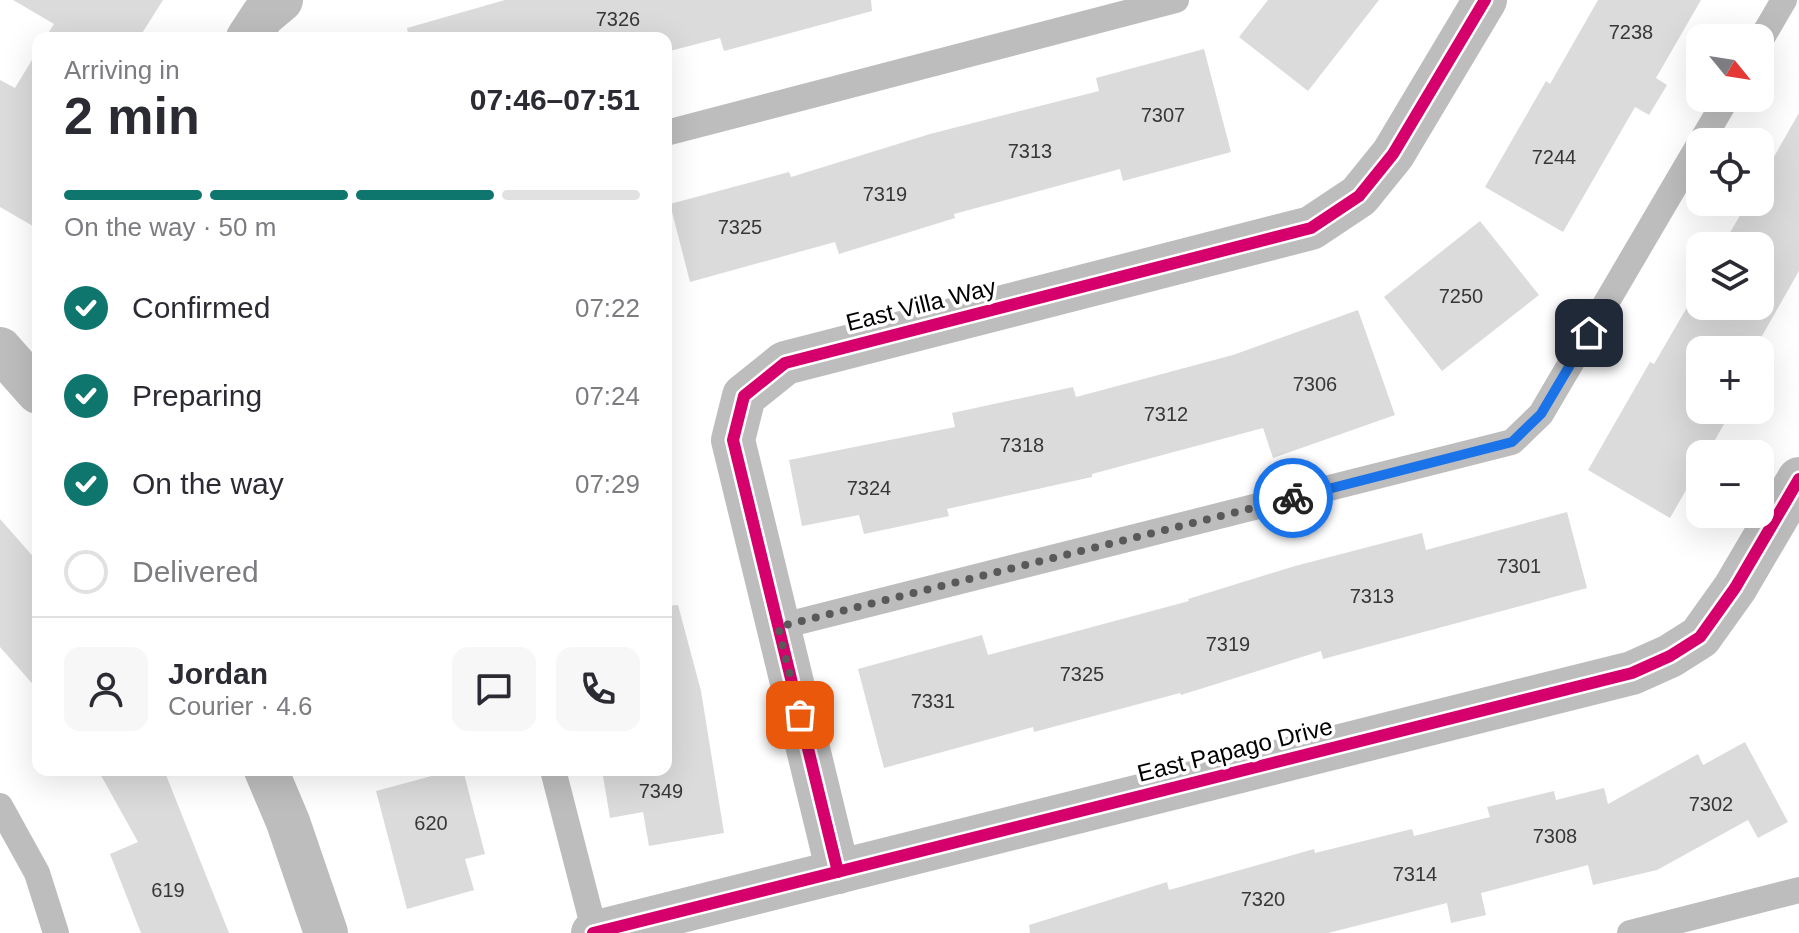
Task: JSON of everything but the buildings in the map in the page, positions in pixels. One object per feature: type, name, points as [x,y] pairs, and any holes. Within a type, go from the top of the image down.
[{"type":"street","points":[[252,32],[263,15],[281,0]]},
{"type":"street","name":"East Villa Way","points":[[838,872],[733,440],[744,396],[785,363],[1311,228],[1359,196],[1393,154],[1485,0]]},
{"type":"street","points":[[0,349],[32,380]]},
{"type":"street","name":"East Papago Drive","points":[[594,933],[1632,673],[1670,656],[1700,637],[1735,588],[1799,479]]},
{"type":"street","points":[[269,776],[288,822],[326,933]]},
{"type":"lane","points":[[672,131],[1176,0]]},
{"type":"lane","points":[[1770,24],[1784,0]]},
{"type":"lane","points":[[778,627],[1512,442],[1541,414],[1686,167]]},
{"type":"lane","points":[[555,776],[594,933]]},
{"type":"lane","points":[[0,806],[37,873],[56,933]]},
{"type":"lane","points":[[1630,933],[1799,890]]},
{"type":"cycle path","points":[[838,872],[733,440],[744,396],[785,363],[1311,228],[1359,196],[1393,154],[1485,0]]},
{"type":"cycle path","points":[[593,933],[1632,673],[1670,656],[1700,637],[1735,588],[1799,479]]},
{"type":"way so far","points":[[800,715],[778,627],[1293,498]]},
{"type":"route","points":[[1293,498],[1512,442],[1541,414],[1589,333]]}]
